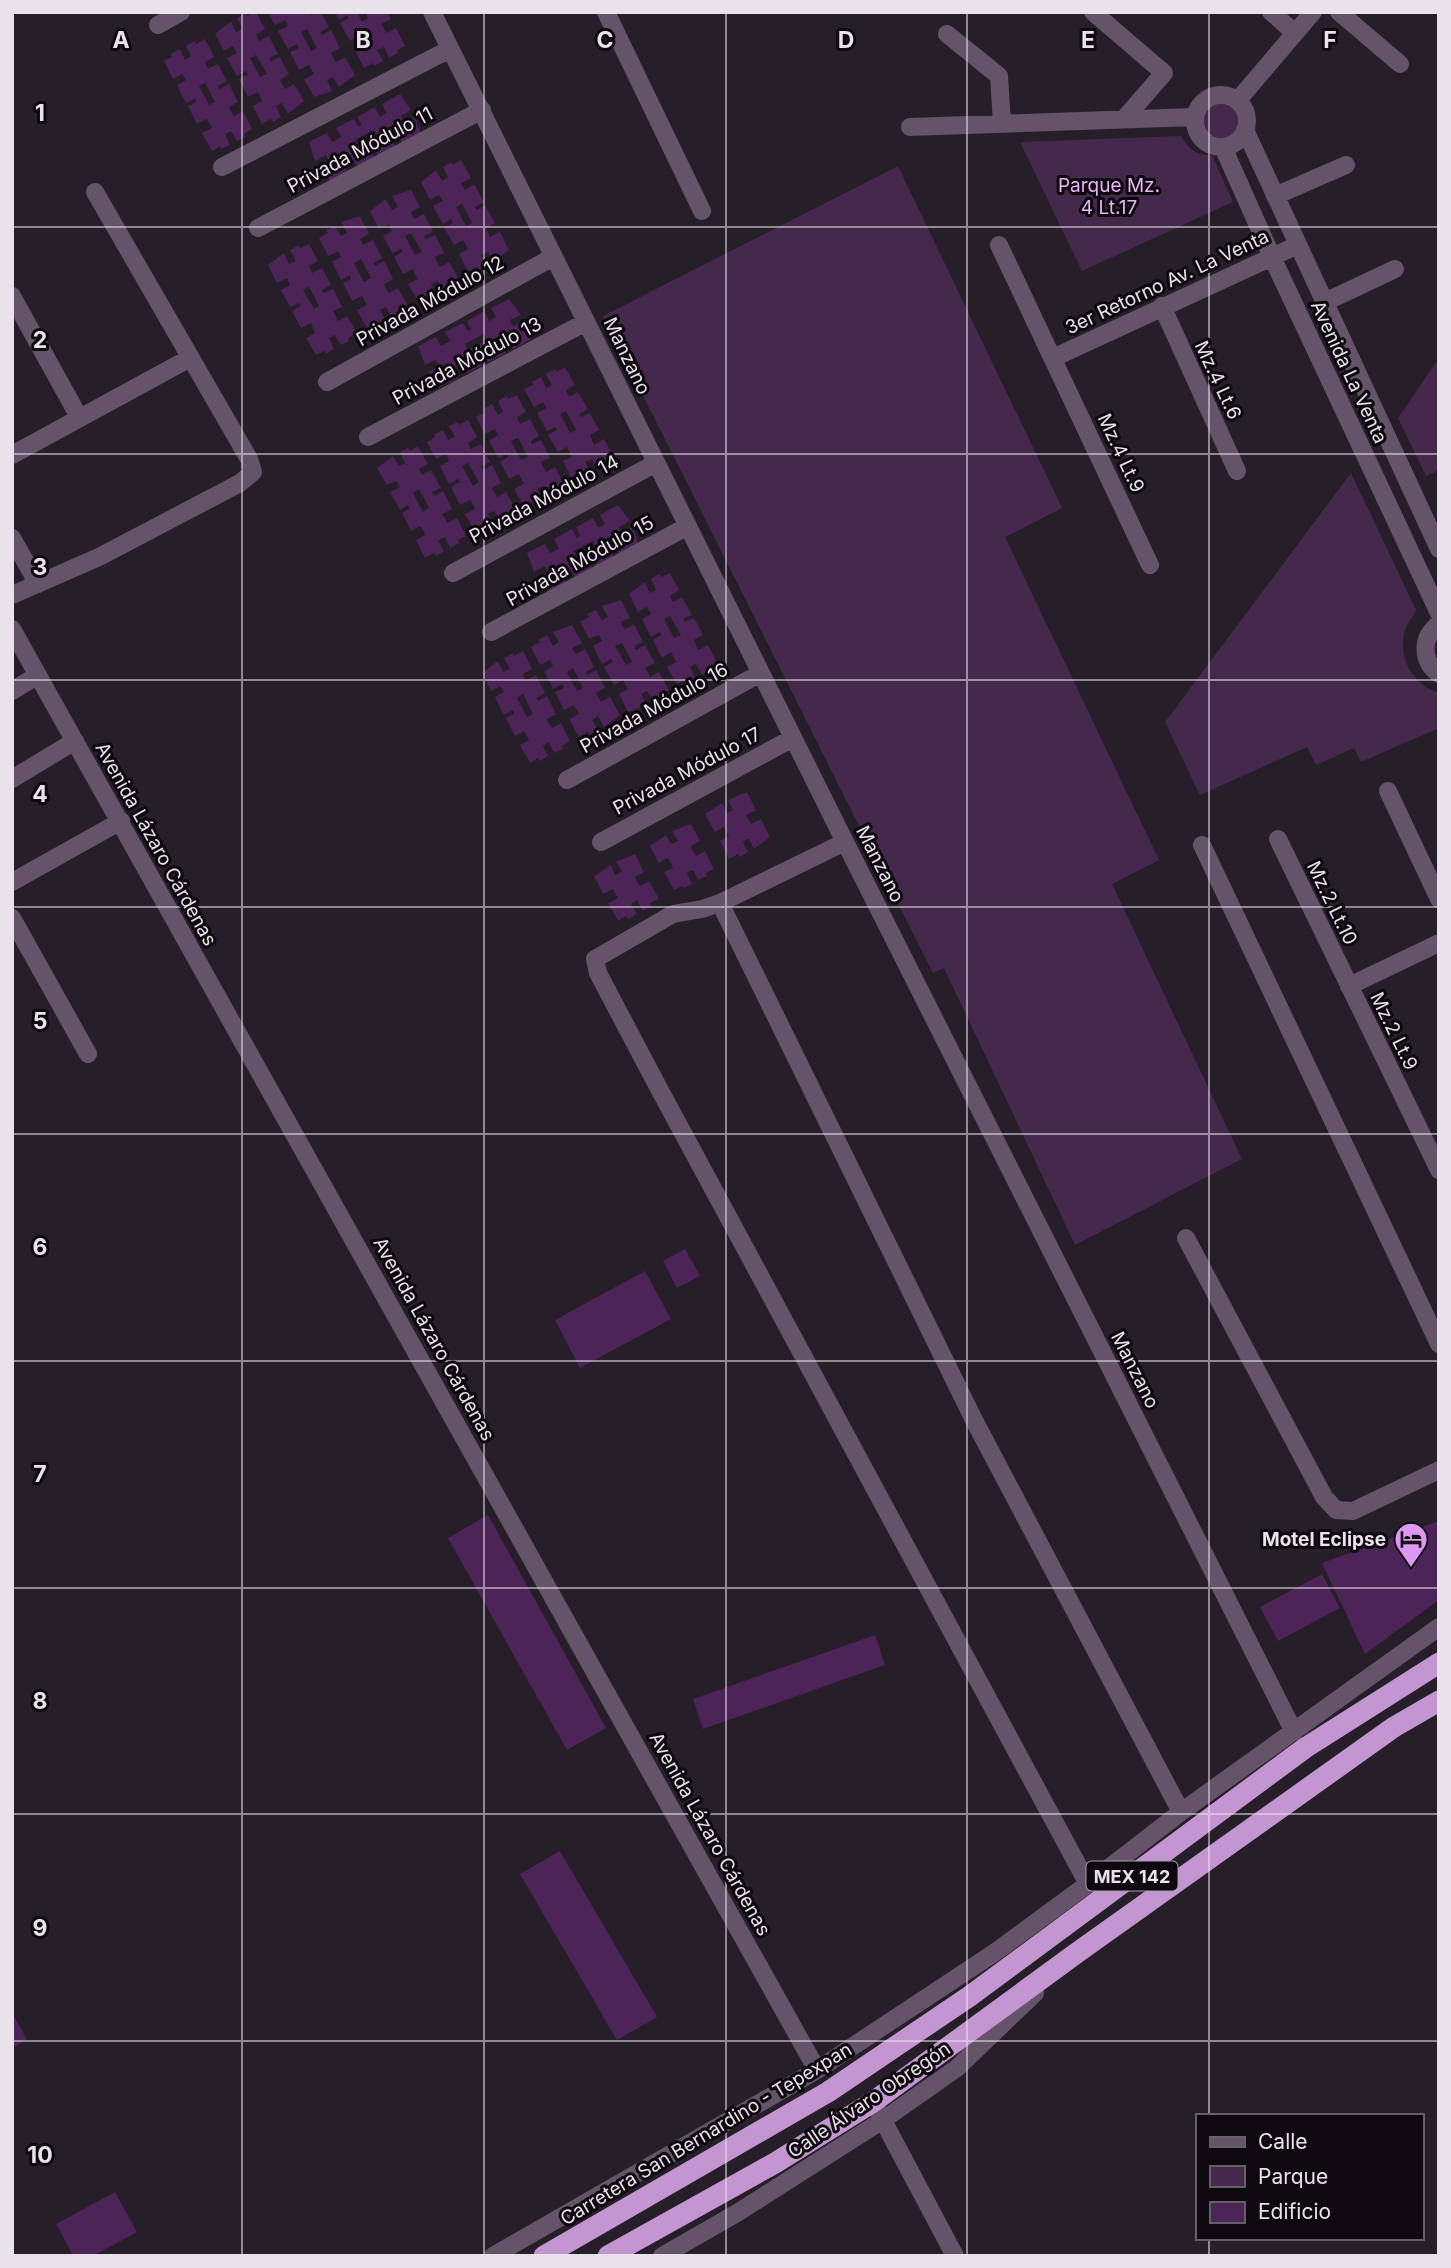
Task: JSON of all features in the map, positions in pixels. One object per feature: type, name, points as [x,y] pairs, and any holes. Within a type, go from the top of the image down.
[{"type":"highway","name":"Carretera San Bernardino - Tepexpan","points":[[544,2256],[828,2092],[970,1996],[1306,1748],[1439,1663]]},
{"type":"highway","name":"MEX 142","points":[[608,2256],[775,2163],[878,2111],[1078,1952],[1394,1727],[1439,1701]]},
{"type":"street","points":[[158,25],[181,12]]},
{"type":"street","name":"Manzano","points":[[432,12],[845,842],[1294,1732]]},
{"type":"street","points":[[606,12],[702,211]]},
{"type":"street","points":[[1093,12],[1164,73],[1124,119]]},
{"type":"street","points":[[1271,12],[1295,33]]},
{"type":"street","points":[[1238,100],[1313,12]]},
{"type":"street","points":[[1339,12],[1400,64]]},
{"type":"street","points":[[947,34],[999,76],[1002,123]]},
{"type":"street","points":[[222,167],[450,49]]},
{"type":"street","points":[[1217,94],[1238,100],[1245,109],[1247,120],[1245,131],[1239,139],[1223,147],[1211,145],[1201,139],[1195,129],[1194,117],[1206,98],[1217,94]]},
{"type":"street","name":"Privada Módulo 11","points":[[258,228],[482,110]]},
{"type":"street","points":[[910,127],[1194,117]]},
{"type":"street","name":"Avenida La Venta","points":[[1245,131],[1433,523],[1439,549]]},
{"type":"street","name":"Avenida La Venta","points":[[1223,147],[1439,613]]},
{"type":"street","points":[[1275,196],[1346,165]]},
{"type":"street","points":[[12,595],[99,557],[240,483],[253,472],[94,192]]},
{"type":"street","name":"Mz.4 Lt.9","points":[[999,245],[1150,565]]},
{"type":"street","name":"3er Retorno Av. La Venta","points":[[1053,358],[1298,245]]},
{"type":"street","name":"Privada Módulo 12","points":[[327,382],[553,257]]},
{"type":"street","points":[[1325,302],[1395,269]]},
{"type":"street","points":[[12,296],[79,417]]},
{"type":"street","name":"Mz.4 Lt.6","points":[[1162,306],[1237,471]]},
{"type":"street","name":"Privada Módulo 13","points":[[368,437],[586,322]]},
{"type":"street","points":[[12,455],[190,358]]},
{"type":"street","name":"Privada Módulo 14","points":[[453,573],[656,463]]},
{"type":"street","name":"Privada Módulo 15","points":[[491,632],[688,526]]},
{"type":"street","points":[[12,538],[38,584]]},
{"type":"street","points":[[1439,624],[1429,634],[1425,653],[1428,662],[1439,674]]},
{"type":"street","name":"Avenida Lázaro Cárdenas","points":[[12,629],[817,2070]]},
{"type":"street","name":"Privada Módulo 16","points":[[567,779],[761,673]]},
{"type":"street","points":[[12,691],[38,675]]},
{"type":"street","name":"Privada Módulo 17","points":[[601,842],[793,738]]},
{"type":"street","points":[[12,779],[75,741]]},
{"type":"street","points":[[1388,791],[1439,899]]},
{"type":"street","points":[[12,882],[121,821]]},
{"type":"street","name":"Mz.2 Lt.10","points":[[1278,839],[1349,986]]},
{"type":"street","points":[[845,842],[720,904],[673,914],[603,952],[595,959],[598,973],[1088,1884]]},
{"type":"street","points":[[1202,845],[1439,1344]]},
{"type":"street","points":[[720,904],[975,1422],[1181,1812]]},
{"type":"street","points":[[12,918],[88,1054]]},
{"type":"street","points":[[1349,986],[1439,943]]},
{"type":"street","name":"Mz.2 Lt.9","points":[[1349,986],[1439,1170]]},
{"type":"street","points":[[1185,1238],[1324,1497],[1336,1510],[1353,1511],[1439,1470]]},
{"type":"street","points":[[492,2256],[817,2070],[994,1953],[1181,1812],[1439,1627]]},
{"type":"street","points":[[878,2111],[955,2256]]},
{"type":"street","name":"Calle Álvaro Obregón","points":[[662,2256],[737,2213],[878,2111]]},
{"type":"green space","points":[[1221,104],[1233,109],[1238,121],[1233,133],[1221,138],[1209,133],[1204,121],[1209,109]]},
{"type":"green space","name":"Parque Mz. 4 Lt.17","points":[[1181,136],[1194,151],[1212,155],[1233,202],[1082,271],[1020,142]]},
{"type":"green space","points":[[898,166],[1062,508],[1005,537],[1159,860],[1112,884],[1242,1159],[1075,1245],[944,968],[933,973],[603,316]]},
{"type":"green space","points":[[1439,358],[1439,470],[1426,476],[1398,418]]},
{"type":"green space","points":[[1351,473],[1416,610],[1405,630],[1403,650],[1414,676],[1429,689],[1439,693],[1439,728],[1361,762],[1354,748],[1316,765],[1307,747],[1200,795],[1165,722]]},
{"type":"building","points":[[256,12],[265,29],[256,35],[259,41],[269,36],[278,54],[269,58],[271,61],[280,57],[289,74],[280,80],[285,89],[294,84],[304,101],[288,114],[282,103],[276,106],[281,117],[273,122],[271,119],[262,124],[253,106],[262,101],[258,92],[248,97],[239,79],[248,74],[246,71],[237,76],[227,58],[237,53],[233,46],[224,51],[215,34],[231,21],[236,32],[243,29],[237,18],[246,13],[247,16]],"holes":[[[256,55],[267,74],[260,77],[250,58]]]},
{"type":"building","points":[[268,12],[309,12],[310,15],[321,12],[329,27],[320,32],[322,35],[331,30],[340,48],[331,53],[336,62],[345,57],[355,75],[339,87],[333,77],[327,80],[332,91],[314,97],[304,79],[314,74],[309,65],[299,70],[290,52],[299,48],[297,44],[288,49],[278,31],[288,26],[285,20],[275,25]],"holes":[[[307,29],[317,48],[311,51],[301,32]]]},
{"type":"building","points":[[335,12],[357,12],[362,22],[368,18],[365,12],[387,12],[391,19],[381,24],[386,33],[396,28],[405,46],[389,58],[384,47],[377,50],[383,61],[364,68],[355,50],[364,45],[362,40],[359,36],[350,41],[340,23],[349,18],[347,15],[339,20]]},
{"type":"building","points":[[205,39],[214,57],[205,62],[208,69],[218,64],[227,81],[218,86],[220,89],[229,84],[238,102],[229,107],[234,116],[243,111],[252,129],[237,141],[231,131],[225,134],[230,145],[221,149],[220,146],[212,151],[202,133],[212,128],[207,119],[197,124],[188,106],[196,102],[195,98],[186,103],[177,85],[186,80],[182,74],[173,79],[164,61],[180,49],[185,60],[191,56],[186,46],[195,41],[196,44]],"holes":[[[205,83],[215,102],[209,105],[199,86]]]},
{"type":"building","points":[[400,94],[411,110],[401,116],[404,122],[415,116],[421,135],[403,145],[398,135],[391,139],[397,148],[379,157],[374,149],[371,151],[375,159],[358,169],[353,159],[343,164],[348,174],[331,183],[326,174],[323,176],[319,167],[329,162],[326,155],[315,161],[309,142],[327,133],[332,142],[341,137],[336,128],[354,119],[358,127],[362,125],[357,117],[375,107],[380,117],[386,113],[382,104]],"holes":[[[374,130],[378,136],[358,146],[355,140]]]},
{"type":"building","points":[[461,160],[471,178],[461,183],[465,190],[474,184],[484,202],[475,207],[477,210],[485,205],[495,223],[486,228],[490,237],[500,232],[509,250],[493,262],[488,252],[481,255],[487,265],[468,272],[459,254],[468,249],[463,240],[454,245],[444,227],[453,223],[451,219],[443,224],[433,206],[443,201],[439,195],[430,200],[421,182],[436,170],[442,181],[448,177],[443,167],[451,162],[453,165]],"holes":[[[462,204],[472,223],[466,226],[456,207]]]},
{"type":"building","points":[[411,190],[420,207],[411,212],[414,219],[424,214],[433,232],[424,236],[425,238],[435,235],[444,253],[435,257],[437,262],[440,267],[449,262],[459,279],[450,284],[452,287],[443,291],[437,281],[431,284],[437,295],[428,299],[426,297],[418,301],[408,284],[418,279],[413,269],[403,274],[394,257],[402,250],[392,253],[383,236],[392,231],[389,224],[379,229],[370,211],[386,199],[392,210],[398,207],[392,196]],"holes":[[[411,233],[422,252],[415,255],[405,236]]]},
{"type":"building","points":[[360,216],[369,234],[360,239],[363,245],[373,240],[382,258],[374,263],[375,266],[384,261],[393,279],[384,284],[386,289],[389,293],[398,288],[408,306],[392,318],[386,307],[380,310],[386,321],[377,326],[375,323],[367,328],[357,310],[367,305],[362,296],[352,301],[343,283],[351,279],[350,275],[341,280],[332,262],[341,257],[338,251],[328,256],[319,238],[328,233],[326,230],[335,226],[341,236],[347,233],[341,222]],"holes":[[[361,259],[371,278],[364,282],[354,263]]]},
{"type":"building","points":[[309,244],[318,261],[309,266],[312,273],[322,268],[331,285],[322,290],[323,292],[333,289],[342,307],[333,311],[338,321],[347,316],[357,333],[341,345],[335,335],[329,338],[334,349],[326,354],[324,351],[316,355],[306,338],[315,333],[311,323],[301,328],[292,311],[301,306],[299,303],[290,307],[281,290],[290,285],[287,278],[277,283],[268,265],[284,253],[289,264],[296,261],[290,250],[299,245],[300,248]],"holes":[[[309,287],[319,306],[314,309],[303,290]]]},
{"type":"building","points":[[509,299],[521,315],[510,320],[511,323],[513,326],[524,321],[530,340],[513,349],[507,340],[501,343],[506,353],[488,362],[483,353],[480,355],[485,364],[467,373],[462,364],[453,368],[458,378],[440,387],[428,372],[439,366],[435,360],[425,365],[418,346],[436,337],[441,346],[450,341],[445,332],[463,323],[468,331],[471,330],[467,321],[484,311],[489,321],[496,317],[491,308]],"holes":[[[484,334],[487,340],[468,350],[465,344]]]},
{"type":"building","points":[[565,367],[575,385],[566,390],[569,397],[578,392],[588,409],[579,414],[581,417],[590,413],[599,430],[590,435],[594,445],[604,439],[613,457],[597,469],[592,459],[585,462],[591,472],[583,477],[581,475],[572,479],[563,461],[572,457],[567,447],[558,452],[548,435],[557,430],[555,427],[547,431],[537,413],[547,408],[543,402],[534,407],[524,389],[541,377],[546,388],[552,385],[546,374],[555,369],[557,372]],"holes":[[[566,411],[576,430],[570,433],[560,414]]]},
{"type":"building","points":[[517,395],[526,412],[517,417],[520,424],[530,419],[539,436],[531,443],[541,440],[550,458],[541,462],[543,467],[546,472],[555,467],[564,484],[549,496],[543,486],[537,489],[543,500],[524,506],[514,489],[524,484],[519,474],[509,479],[500,462],[508,455],[498,458],[489,441],[498,435],[495,429],[485,434],[476,417],[492,404],[498,415],[503,412],[498,401],[507,396],[508,399]],"holes":[[[518,438],[528,457],[521,460],[511,441]]]},
{"type":"building","points":[[468,420],[477,437],[468,443],[471,449],[481,444],[490,462],[481,466],[483,470],[492,465],[501,483],[492,488],[497,497],[506,492],[516,510],[507,514],[509,517],[500,522],[494,511],[488,514],[494,525],[475,532],[465,514],[475,509],[470,500],[460,505],[451,487],[460,482],[458,479],[449,484],[440,466],[449,461],[446,454],[436,459],[427,442],[435,437],[434,434],[443,430],[448,440],[455,437],[449,426],[458,422],[459,425]],"holes":[[[468,463],[479,482],[473,486],[462,466]]]},
{"type":"building","points":[[418,446],[428,464],[419,469],[422,475],[431,470],[441,488],[432,492],[434,496],[443,491],[452,509],[442,514],[447,523],[457,518],[466,536],[450,548],[445,537],[438,541],[444,551],[436,556],[434,553],[425,558],[416,540],[425,535],[423,530],[420,526],[411,531],[402,513],[410,508],[408,505],[400,510],[390,492],[400,487],[396,481],[387,485],[377,468],[393,456],[399,466],[402,465],[405,463],[400,452],[408,448],[410,451]],"holes":[[[419,489],[429,508],[423,512],[413,493]]]},
{"type":"building","points":[[618,505],[630,521],[619,527],[620,530],[622,533],[633,527],[639,546],[621,556],[616,546],[612,548],[610,550],[615,559],[597,568],[592,560],[589,562],[594,570],[576,579],[571,570],[562,575],[567,585],[549,594],[544,585],[541,587],[537,578],[548,572],[545,566],[534,572],[527,553],[545,544],[550,553],[555,551],[559,548],[554,539],[572,529],[577,538],[580,536],[576,527],[593,518],[598,527],[605,524],[600,515]],"holes":[[[593,541],[596,547],[577,557],[573,551]]]},
{"type":"building","points":[[670,573],[679,590],[670,596],[673,602],[682,597],[692,615],[683,619],[685,622],[694,618],[703,635],[694,640],[698,650],[708,645],[717,663],[702,675],[696,664],[690,667],[695,678],[687,683],[685,680],[677,684],[667,667],[676,662],[671,652],[662,658],[653,640],[661,635],[660,632],[651,637],[642,619],[651,614],[650,612],[647,607],[638,612],[629,594],[645,582],[650,593],[656,590],[651,579],[659,574],[661,577]],"holes":[[[670,616],[681,635],[674,638],[664,619]]]},
{"type":"building","points":[[621,600],[630,618],[621,622],[623,627],[625,629],[634,624],[643,642],[635,646],[636,650],[645,645],[655,663],[645,668],[650,677],[659,672],[669,690],[653,702],[647,691],[641,694],[647,705],[628,712],[619,694],[628,689],[623,680],[614,685],[604,667],[613,662],[611,659],[602,664],[593,646],[602,641],[599,635],[589,639],[580,622],[589,617],[587,614],[596,610],[602,620],[608,617],[602,606]],"holes":[[[622,643],[632,662],[626,665],[615,646]]]},
{"type":"building","points":[[572,625],[582,643],[572,648],[576,654],[585,649],[594,667],[586,672],[587,675],[596,670],[605,688],[596,693],[601,702],[610,697],[620,715],[604,727],[598,716],[592,720],[598,730],[589,735],[588,732],[579,737],[569,719],[579,714],[574,705],[564,710],[555,692],[564,688],[562,684],[553,689],[544,671],[553,666],[550,660],[540,665],[531,647],[547,635],[553,646],[559,642],[553,632]],"holes":[[[573,668],[583,688],[577,691],[567,672]]]},
{"type":"building","points":[[523,651],[532,669],[523,674],[525,679],[536,675],[545,693],[536,698],[538,701],[547,696],[556,714],[547,719],[549,724],[552,728],[561,723],[570,741],[562,746],[563,749],[554,753],[549,742],[543,746],[548,756],[530,763],[520,745],[529,740],[527,736],[524,731],[515,736],[506,718],[514,714],[513,710],[504,715],[495,697],[504,692],[503,690],[500,686],[491,691],[482,673],[498,661],[503,672],[510,669],[504,658],[513,653],[514,656]],"holes":[[[523,694],[533,714],[527,717],[517,698]]]},
{"type":"building","points":[[747,792],[756,810],[746,815],[751,824],[761,819],[770,837],[754,849],[749,839],[745,840],[743,842],[748,852],[729,859],[720,841],[729,836],[724,827],[715,832],[705,814],[722,803],[727,813],[733,810],[728,800]]},
{"type":"building","points":[[691,824],[700,841],[691,846],[693,851],[696,856],[705,851],[714,869],[698,880],[693,870],[690,871],[687,873],[692,884],[674,890],[664,872],[673,868],[671,863],[668,858],[659,863],[650,846],[666,835],[671,844],[678,841],[672,831]]},
{"type":"building","points":[[635,854],[644,872],[635,877],[637,882],[640,886],[649,881],[659,899],[650,903],[651,906],[643,911],[637,900],[631,904],[637,914],[618,921],[608,903],[618,898],[613,889],[603,894],[594,876],[611,865],[615,875],[622,871],[616,862]]},
{"type":"building","points":[[685,1249],[700,1276],[677,1288],[663,1261]]},
{"type":"building","points":[[645,1271],[671,1319],[580,1368],[555,1320]]},
{"type":"building","points":[[488,1515],[606,1728],[567,1750],[448,1538]]},
{"type":"building","points":[[1439,1521],[1439,1600],[1365,1654],[1322,1563]]},
{"type":"building","points":[[1322,1574],[1340,1608],[1278,1641],[1260,1607]]},
{"type":"building","points":[[875,1635],[885,1665],[703,1729],[693,1699]]},
{"type":"building","points":[[560,1851],[657,2017],[617,2040],[520,1874]]},
{"type":"building","points":[[12,2013],[27,2039],[12,2048]]},
{"type":"building","points":[[115,2192],[137,2232],[93,2256],[73,2256],[56,2224]]},
{"type":"place","name":"Motel Eclipse","points":[[1411,1569]]}]
